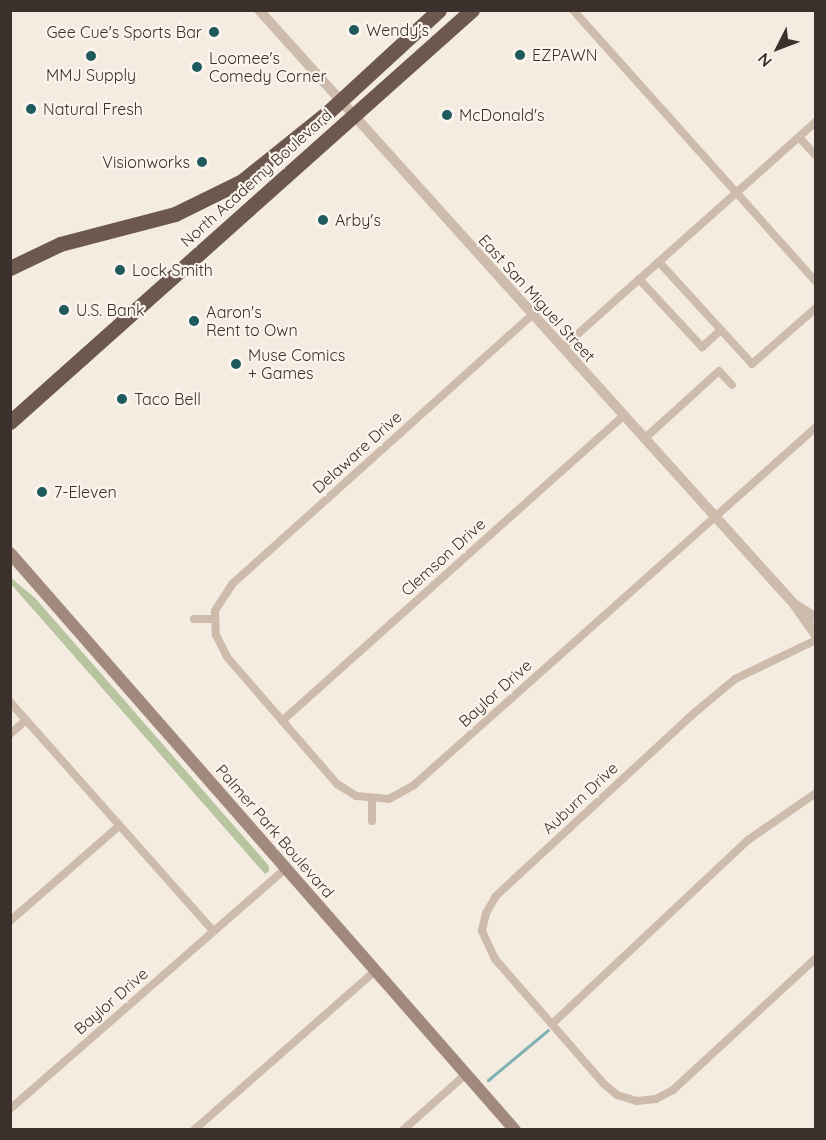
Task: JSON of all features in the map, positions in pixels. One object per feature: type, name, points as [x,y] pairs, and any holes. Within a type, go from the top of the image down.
[{"type":"highway","name":"North Academy Boulevard","points":[[10,422],[472,10]]},
{"type":"highway","name":"North Academy Boulevard","points":[[10,268],[60,244],[175,214],[222,193],[263,166],[341,99],[434,12]]},
{"type":"main road","name":"Palmer Park Boulevard","points":[[10,553],[515,1130]]},
{"type":"street","points":[[573,10],[816,282]]},
{"type":"street","name":"East San Miguel Street","points":[[265,12],[532,315],[794,604],[816,638]]},
{"type":"street","points":[[562,348],[815,124]]},
{"type":"street","points":[[799,137],[816,156]]},
{"type":"street","points":[[659,261],[752,364],[816,308]]},
{"type":"street","points":[[639,279],[702,347],[721,330]]},
{"type":"street","name":"Delaware Drive","points":[[214,619],[218,602],[233,583],[532,315]]},
{"type":"street","points":[[644,439],[719,371],[732,385]]},
{"type":"street","name":"Clemson Drive","points":[[282,721],[623,416]]},
{"type":"street","name":"Baylor Drive","points":[[372,800],[397,796],[414,785],[816,427]]},
{"type":"street","name":"East San Miguel Street","points":[[794,604],[816,618]]},
{"type":"street","points":[[194,619],[214,619],[216,634],[228,657],[282,721],[337,784],[356,796],[372,800],[372,821]]},
{"type":"street","name":"Auburn Drive","points":[[816,638],[726,686],[489,905],[483,931],[489,951],[611,1090],[637,1101],[656,1099],[673,1090],[816,958]]},
{"type":"street","points":[[10,702],[213,931]]},
{"type":"street","points":[[10,734],[26,720]]},
{"type":"street","points":[[552,1024],[748,840],[816,793]]},
{"type":"street","points":[[10,921],[119,826]]},
{"type":"street","name":"Baylor Drive","points":[[10,1109],[286,868]]},
{"type":"street","points":[[194,1130],[375,971]]},
{"type":"street","points":[[403,1130],[466,1074]]},
{"type":"green space","points":[[10,577],[35,598],[269,866],[269,871],[265,874],[11,584]]},
{"type":"waterway","points":[[488,1080],[548,1030]]},
{"type":"place","name":"Wendy's","points":[[354,30]]},
{"type":"place","name":"Gee Cue's Sports Bar","points":[[214,32]]},
{"type":"place","name":"EZPAWN","points":[[520,55]]},
{"type":"place","name":"MMJ Supply","points":[[91,56]]},
{"type":"place","name":"Loomee's Comedy Corner","points":[[197,67]]},
{"type":"place","name":"Natural Fresh","points":[[31,109]]},
{"type":"place","name":"McDonald's","points":[[447,115]]},
{"type":"place","name":"Visionworks","points":[[202,162]]},
{"type":"place","name":"Arby's","points":[[323,220]]},
{"type":"place","name":"Lock Smith","points":[[120,270]]},
{"type":"place","name":"U.S. Bank","points":[[64,310]]},
{"type":"place","name":"Aaron's Rent to Own","points":[[194,321]]},
{"type":"place","name":"Muse Comics + Games","points":[[236,364]]},
{"type":"place","name":"Taco Bell","points":[[122,399]]},
{"type":"place","name":"7-Eleven","points":[[42,492]]}]
